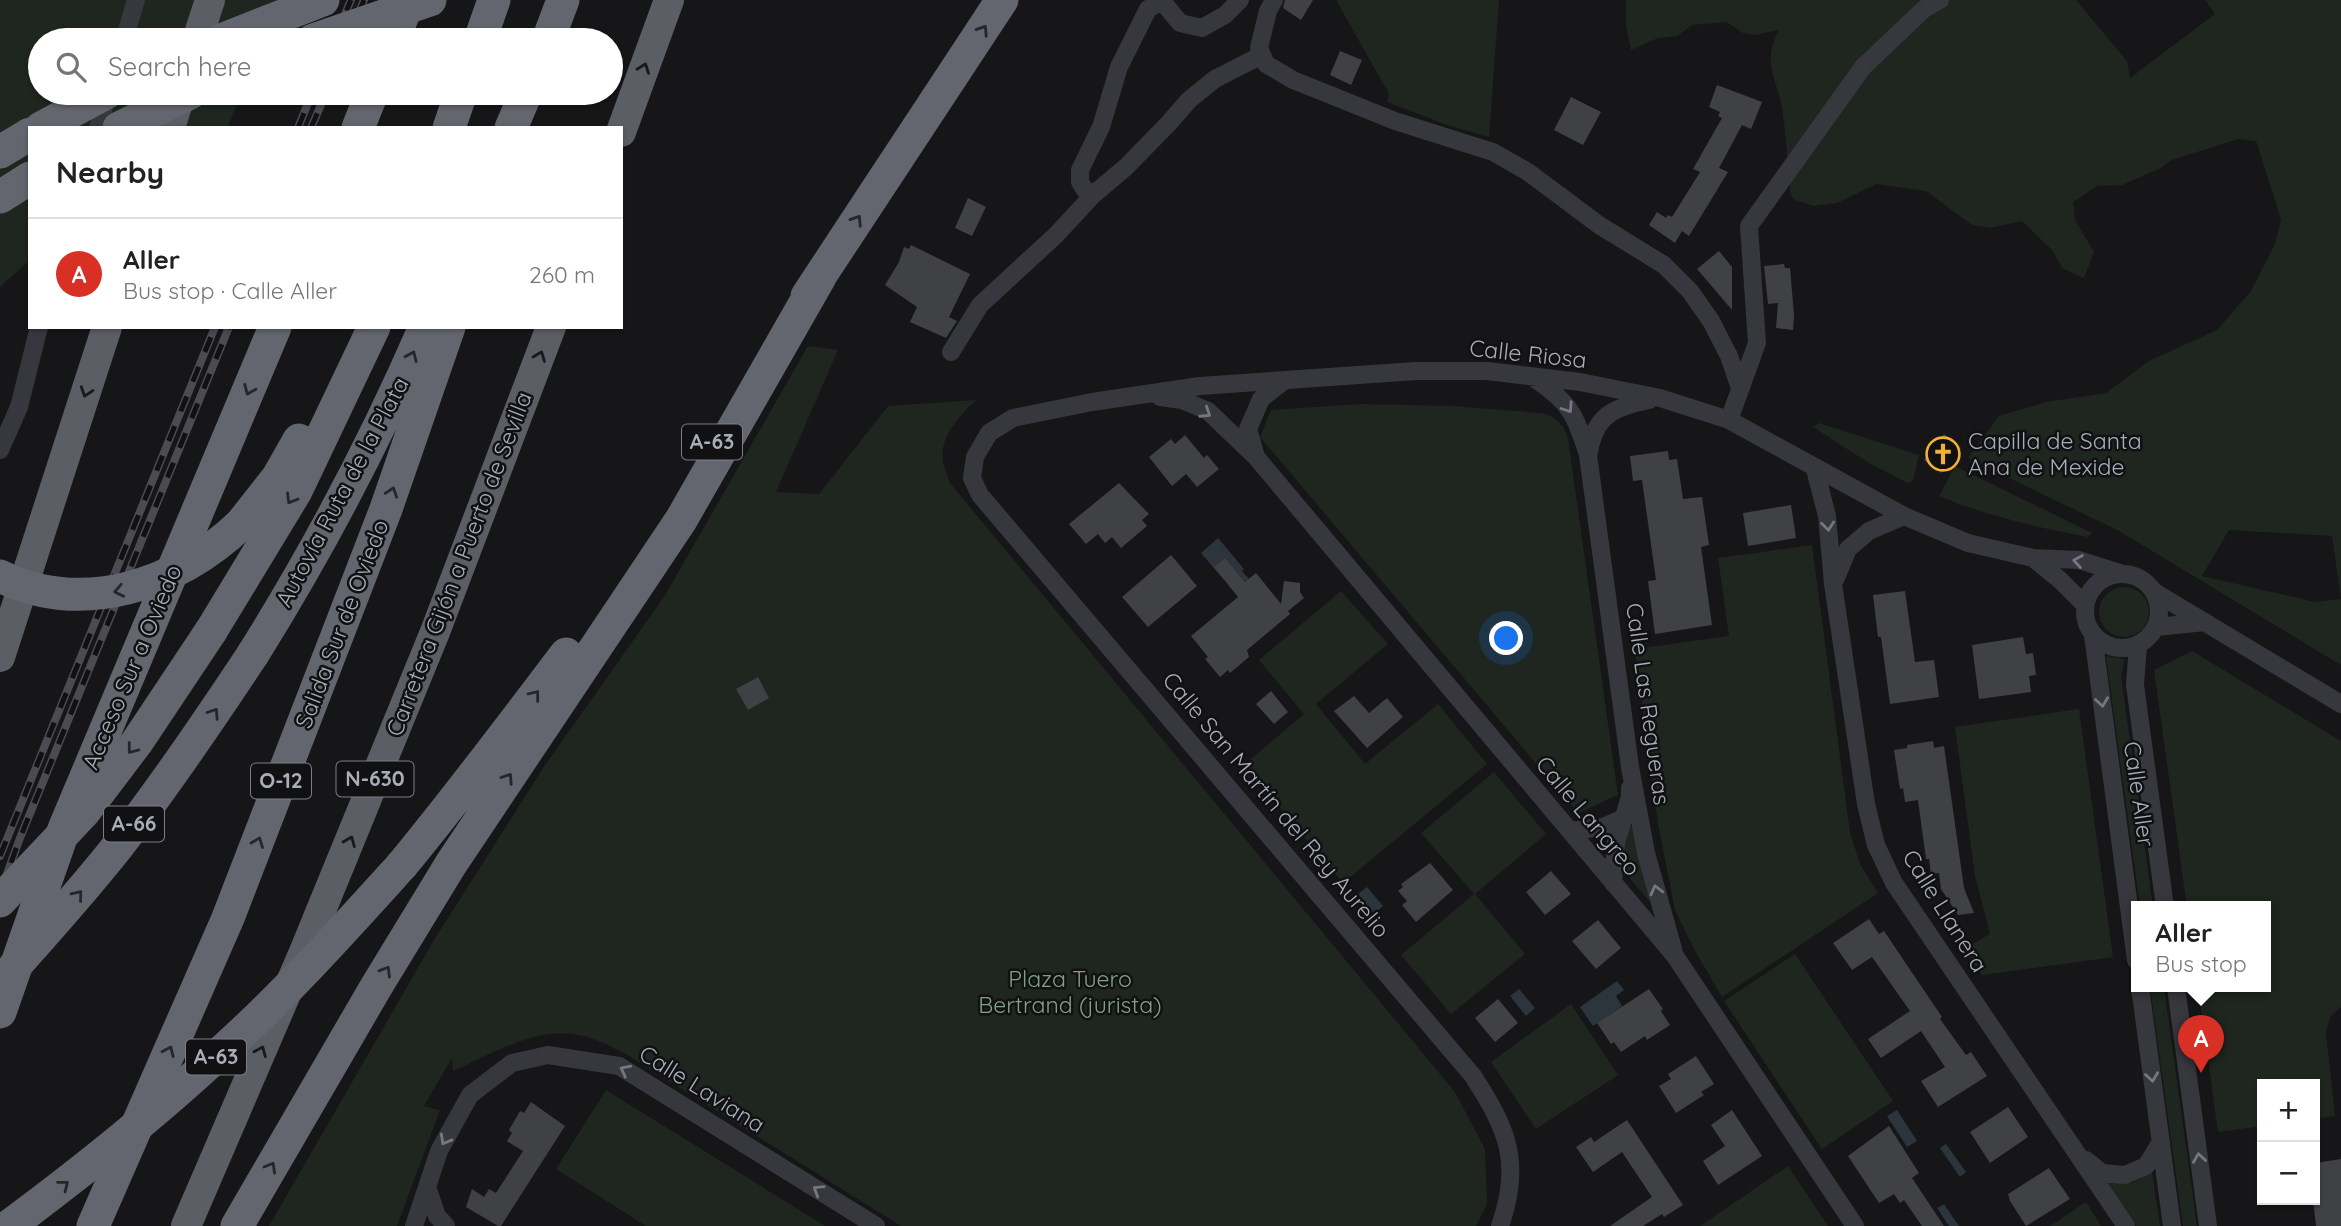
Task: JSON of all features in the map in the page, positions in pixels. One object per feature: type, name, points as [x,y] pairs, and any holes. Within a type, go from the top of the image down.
[{"type":"highway","points":[[201,28],[210,0]]},
{"type":"highway","points":[[252,28],[323,0]]},
{"type":"highway","points":[[398,28],[410,0]]},
{"type":"highway","points":[[348,28],[430,0]]},
{"type":"highway","points":[[484,28],[494,0]]},
{"type":"highway","points":[[552,28],[563,0]]},
{"type":"highway","points":[[623,126],[669,0]]},
{"type":"highway","name":"A-63","points":[[9,1226],[64,1186],[223,1051],[339,935],[456,800],[603,607],[1002,0]]},
{"type":"highway","points":[[45,126],[84,105]]},
{"type":"highway","points":[[123,126],[166,105]]},
{"type":"highway","points":[[171,126],[177,105]]},
{"type":"highway","points":[[359,126],[367,105]]},
{"type":"highway","points":[[512,126],[522,105]]},
{"type":"highway","points":[[519,126],[525,105]]},
{"type":"highway","points":[[0,152],[28,136]]},
{"type":"highway","points":[[0,197],[28,179]]},
{"type":"highway","points":[[237,1226],[451,864],[681,520],[820,277]]},
{"type":"highway","points":[[0,657],[106,329]]},
{"type":"highway","name":"Acceso Sur a Oviedo","points":[[0,1012],[64,829],[274,329]]},
{"type":"highway","points":[[0,576],[57,592],[107,593],[130,589],[181,569],[222,542],[242,524],[278,477],[306,430],[352,329]]},
{"type":"highway","name":"Autovía Ruta de la Plata","points":[[0,901],[84,812],[137,742],[211,631],[296,491],[373,329]]},
{"type":"highway","name":"Autovía Ruta de la Plata","points":[[0,983],[69,906],[118,845],[196,739],[253,654],[297,585],[332,520],[424,329]]},
{"type":"highway","name":"Salida Sur de Oviedo","points":[[93,1226],[228,918],[386,509],[448,329]]},
{"type":"highway","name":"Carretera Gijón a Puerto de Sevilla","points":[[186,1226],[304,952],[430,645],[550,329]]},
{"type":"street","points":[[128,28],[136,0]]},
{"type":"street","points":[[1094,194],[1086,190],[1080,182],[1080,170],[1101,127],[1119,67],[1147,9],[1162,1],[1180,23],[1202,27],[1225,15],[1240,0]]},
{"type":"street","points":[[1274,0],[1268,11],[1259,48],[1266,64],[1293,80],[1395,121],[1493,152],[1528,172],[1599,225],[1664,265],[1690,291],[1711,321],[1729,356],[1740,388]]},
{"type":"street","points":[[1728,420],[1757,343],[1749,226],[1863,67],[1924,9],[1940,0]]},
{"type":"street","points":[[951,352],[980,305],[1047,244],[1094,194],[1126,167],[1189,100],[1215,79],[1262,55]]},
{"type":"street","points":[[99,126],[104,105]]},
{"type":"street","points":[[0,450],[19,407],[38,329]]},
{"type":"street","name":"Calle Riosa","points":[[989,433],[1013,418],[1092,402],[1200,386],[1416,371],[1486,371],[1530,375],[1660,398],[1728,420],[1904,516],[1968,543],[2033,558],[2079,560],[2120,573]]},
{"type":"street","name":"Calle Las Regueras","points":[[1530,375],[1555,392],[1570,407],[1588,455],[1630,767],[1646,853],[1675,956]]},
{"type":"street","points":[[1256,457],[1248,429],[1261,399],[1285,380]]},
{"type":"street","name":"Calle Langreo","points":[[1143,395],[1182,400],[1208,411],[1256,457],[1675,956],[1855,1226]]},
{"type":"street","name":"Calle Las Regueras","points":[[1588,455],[1592,433],[1601,420],[1629,404],[1660,398]]},
{"type":"street","name":"Calle San Martín del Rey Aurelio","points":[[989,433],[975,457],[972,478],[980,495],[1329,904],[1473,1076],[1488,1099],[1506,1135],[1511,1164],[1510,1185],[1500,1226]]},
{"type":"street","name":"Calle Llanera","points":[[1815,469],[1827,516],[1833,583],[1866,804],[1876,845],[1894,883],[2126,1226]]},
{"type":"street","points":[[1833,583],[1847,549],[1868,531],[1904,516]]},
{"type":"street","name":"Calle Riosa","points":[[2033,558],[2060,580],[2085,606]]},
{"type":"street","points":[[2120,573],[2136,576],[2147,582],[2155,593],[2160,610],[2157,627],[2150,637],[2138,645],[2115,648],[2093,635],[2085,618],[2085,606],[2090,592],[2107,576],[2120,573]]},
{"type":"street","points":[[2155,593],[2341,704]]},
{"type":"street","points":[[0,636],[17,606]]},
{"type":"street","points":[[2157,627],[2205,622]]},
{"type":"street","name":"Calle Aller","points":[[2093,635],[2131,922]]},
{"type":"street","name":"Calle Aller","points":[[2138,645],[2135,685],[2164,901]]},
{"type":"street","points":[[1613,883],[1616,842],[1630,797],[1630,767]]},
{"type":"street","points":[[1570,831],[1603,827],[1624,818]]},
{"type":"street","points":[[2141,992],[2172,1226]]},
{"type":"street","points":[[2177,992],[2208,1226]]},
{"type":"street","name":"Calle Laviana","points":[[414,1226],[439,1151],[470,1095],[512,1063],[548,1055],[619,1066],[876,1226]]},
{"type":"street","name":"Calle Llanera","points":[[2076,1153],[2102,1173],[2125,1175],[2146,1166],[2161,1143]]},
{"type":"street","points":[[428,1188],[437,1216],[446,1226]]},
{"type":"green space","points":[[0,0],[283,0],[270,28],[28,28],[28,105],[237,105],[228,126],[28,126],[28,262],[0,287]]},
{"type":"green space","points":[[1336,0],[1499,0],[1489,137],[1450,126],[1387,102],[1389,94]]},
{"type":"green space","points":[[1626,0],[2076,0],[2127,61],[2130,78],[2215,14],[2205,0],[2341,0],[2341,599],[2341,665],[2119,531],[1968,458],[1999,416],[2046,402],[2106,393],[2149,361],[2217,330],[2251,291],[2275,244],[2281,219],[2256,141],[2238,139],[2172,160],[2161,168],[2122,185],[2097,186],[2073,202],[2075,220],[2094,252],[2084,278],[2062,268],[2052,250],[2022,221],[1990,228],[1972,225],[1926,191],[1876,184],[1837,203],[1813,206],[1793,199],[1783,114],[1771,63],[1771,53],[1779,30],[1755,35],[1743,33],[1727,22],[1692,25],[1677,36],[1658,38],[1631,50],[1626,26]],"holes":[[[2229,530],[2332,536],[2341,599],[2315,602],[2202,576]]]},
{"type":"green space","name":"Plaza Tuero Bertrand (jurista)","points":[[808,346],[838,350],[776,492],[819,494],[888,406],[976,400],[952,427],[944,444],[943,462],[950,483],[1455,1092],[1485,1149],[1487,1204],[1476,1226],[901,1226],[629,1056],[588,1037],[558,1033],[527,1039],[453,1071],[452,1058],[424,1106],[440,1110],[397,1226],[269,1226],[434,940],[545,765],[664,597]]},
{"type":"green space","points":[[1360,404],[1452,406],[1541,413],[1551,416],[1564,429],[1568,438],[1618,795],[1578,813],[1260,437],[1271,410]]},
{"type":"green space","points":[[1819,423],[1919,455],[1913,481],[1908,483],[1869,463],[1813,427]]},
{"type":"green space","points":[[1955,466],[2092,533],[2088,537],[2031,525],[1939,496]]},
{"type":"green space","points":[[1812,545],[1850,832],[1860,864],[1878,893],[1722,997],[1675,910],[1658,824],[1635,649],[1729,636],[1718,558]]},
{"type":"green space","points":[[2124,587],[2142,594],[2149,612],[2142,630],[2124,637],[2106,630],[2099,612],[2106,594]]},
{"type":"green space","points":[[1341,591],[1388,644],[1316,704],[1365,764],[1438,704],[1487,764],[1343,883],[1244,765],[1304,714],[1259,660]]},
{"type":"green space","points":[[2192,651],[2341,741],[2341,1007],[2330,1017],[2326,1033],[2335,1116],[2320,1118],[2320,1079],[2257,1079],[2257,1127],[2218,1132],[2199,992],[2271,992],[2271,901],[2186,901],[2154,670]]},
{"type":"green space","points":[[2106,656],[2125,659],[2121,676],[2152,901],[2139,901]]},
{"type":"green space","points":[[2079,709],[2113,957],[1982,975],[1963,949],[1990,934],[1975,876],[1955,727]]},
{"type":"green space","points":[[1494,772],[1546,834],[1475,894],[1525,954],[1451,1014],[1401,955],[1474,894],[1421,833]]},
{"type":"green space","points":[[1634,825],[1651,898],[1649,901],[1624,868],[1625,841],[1629,827]]},
{"type":"green space","points":[[1795,954],[1893,1101],[1822,1149],[1724,1001]]},
{"type":"green space","points":[[2151,992],[2165,992],[2197,1226],[2183,1226]]},
{"type":"green space","points":[[1571,1004],[1618,1075],[1536,1129],[1491,1062]]},
{"type":"green space","points":[[606,1090],[825,1226],[646,1226],[556,1169]]},
{"type":"green space","points":[[1788,1166],[1828,1226],[1700,1226]]},
{"type":"green space","points":[[2152,1173],[2160,1226],[2136,1226],[2103,1181],[2132,1183]]},
{"type":"green space","points":[[2086,1202],[2101,1226],[2050,1226]]},
{"type":"shaded area","points":[[1218,538],[1244,569],[1242,571],[1249,579],[1245,582],[1235,570],[1224,580],[1201,553]]},
{"type":"shaded area","points":[[1367,887],[1383,906],[1374,914],[1358,894]]},
{"type":"shaded area","points":[[1617,981],[1624,990],[1616,996],[1622,1006],[1593,1026],[1580,1007]]},
{"type":"shaded area","points":[[1519,989],[1535,1008],[1526,1016],[1510,996]]},
{"type":"shaded area","points":[[1897,1110],[1917,1141],[1907,1147],[1887,1116]]},
{"type":"shaded area","points":[[1946,1144],[1966,1172],[1960,1177],[1940,1148]]},
{"type":"shaded area","points":[[1944,1204],[1959,1226],[1949,1226],[1937,1208]]},
{"type":"building","points":[[1285,0],[1313,0],[1301,20],[1283,8]]},
{"type":"building","points":[[1340,51],[1362,60],[1351,85],[1330,75]]},
{"type":"building","points":[[1717,85],[1762,102],[1751,129],[1742,125],[1719,168],[1728,172],[1689,236],[1682,231],[1675,243],[1649,225],[1657,212],[1666,218],[1668,215],[1672,217],[1700,172],[1693,169],[1722,118],[1718,116],[1720,112],[1709,107]]},
{"type":"building","points":[[1571,97],[1601,112],[1583,145],[1554,130]]},
{"type":"building","points":[[968,198],[986,207],[972,236],[955,228]]},
{"type":"building","points":[[911,245],[970,274],[949,317],[957,321],[946,338],[910,322],[917,307],[885,285],[899,262],[904,247],[909,249]]},
{"type":"building","points":[[1719,251],[1732,267],[1732,310],[1697,269]]},
{"type":"building","points":[[1784,264],[1785,268],[1790,268],[1793,330],[1776,328],[1778,303],[1768,304],[1764,266]]},
{"type":"building","name":"Capilla de Santa Ana de Mexide","points":[[1944,434],[1961,448],[1941,473],[1924,460]]},
{"type":"building","points":[[1185,435],[1204,458],[1207,455],[1219,469],[1197,487],[1186,474],[1172,486],[1149,457],[1171,439],[1175,444]]},
{"type":"building","points":[[1668,451],[1669,460],[1677,459],[1683,499],[1702,497],[1709,545],[1701,547],[1712,625],[1655,634],[1648,581],[1656,580],[1642,480],[1633,481],[1630,456]]},
{"type":"building","points":[[1119,483],[1149,514],[1142,520],[1147,526],[1121,548],[1112,537],[1105,543],[1098,534],[1086,544],[1069,524]]},
{"type":"building","points":[[1791,505],[1796,538],[1748,546],[1743,513]]},
{"type":"building","points":[[1171,555],[1197,586],[1148,627],[1122,597]]},
{"type":"building","points":[[1225,558],[1245,582],[1256,573],[1281,604],[1284,581],[1300,583],[1300,592],[1304,598],[1288,611],[1290,614],[1247,650],[1249,657],[1230,673],[1228,670],[1220,677],[1191,636],[1238,597],[1214,567]]},
{"type":"building","points":[[1905,591],[1915,662],[1934,660],[1939,697],[1890,704],[1873,595]]},
{"type":"building","points":[[2023,637],[2026,654],[2033,653],[2036,675],[2029,676],[2031,692],[1979,699],[1972,645]]},
{"type":"building","points":[[758,677],[769,698],[748,710],[736,689]]},
{"type":"building","points":[[1271,691],[1288,712],[1274,724],[1256,704]]},
{"type":"building","points":[[1354,696],[1369,713],[1387,698],[1403,717],[1367,748],[1334,711]]},
{"type":"building","points":[[1933,741],[1934,748],[1944,746],[1964,888],[1974,913],[1958,915],[1941,889],[1939,873],[1931,874],[1929,859],[1926,859],[1918,800],[1905,802],[1903,788],[1900,789],[1894,750]]},
{"type":"building","points":[[1430,863],[1453,890],[1416,922],[1402,905],[1407,901],[1398,891],[1403,887],[1401,884]]},
{"type":"building","points":[[1551,871],[1571,894],[1545,915],[1526,892]]},
{"type":"building","points":[[1869,919],[1879,934],[1884,931],[1942,1017],[1940,1019],[1966,1055],[1971,1052],[1987,1076],[1938,1107],[1921,1081],[1945,1067],[1921,1031],[1881,1058],[1868,1039],[1910,1011],[1872,957],[1852,970],[1833,943]]},
{"type":"building","points":[[1598,920],[1621,948],[1596,969],[1572,941]]},
{"type":"building","points":[[1649,989],[1670,1025],[1647,1040],[1645,1036],[1621,1052],[1614,1042],[1611,1044],[1597,1023]]},
{"type":"building","points":[[1498,999],[1518,1023],[1495,1042],[1475,1018]]},
{"type":"building","points":[[1696,1056],[1714,1084],[1701,1092],[1704,1095],[1676,1113],[1659,1086],[1671,1079],[1668,1074]]},
{"type":"building","points":[[531,1102],[565,1126],[501,1226],[498,1226],[466,1207],[472,1189],[484,1197],[489,1189],[496,1193],[523,1151],[507,1141],[512,1133],[509,1130],[520,1111],[524,1113]]},
{"type":"building","points":[[2008,1107],[2028,1137],[1990,1163],[1970,1132]]},
{"type":"building","points":[[1732,1110],[1762,1156],[1718,1185],[1703,1161],[1725,1146],[1711,1125]]},
{"type":"building","points":[[1627,1120],[1683,1205],[1643,1226],[1610,1226],[1652,1197],[1622,1152],[1593,1172],[1576,1147],[1591,1137],[1594,1142]]},
{"type":"building","points":[[1889,1126],[1919,1173],[1912,1178],[1944,1226],[1922,1226],[1904,1200],[1900,1203],[1894,1194],[1879,1203],[1848,1156]]},
{"type":"building","points":[[2341,1159],[2341,1226],[2316,1226],[2314,1205],[2320,1205],[2320,1162]]},
{"type":"building","points":[[2049,1168],[2070,1199],[2026,1226],[2008,1194]]},
{"type":"railway","points":[[339,28],[351,0]]},
{"type":"railway","points":[[353,28],[364,0]]},
{"type":"railway","points":[[299,126],[307,105]]},
{"type":"railway","points":[[312,126],[321,105]]},
{"type":"railway","points":[[0,856],[214,329]]},
{"type":"railway","points":[[0,893],[228,329]]},
{"type":"place","name":"Capilla de Santa Ana de Mexide","points":[[1943,454]]},
{"type":"place","name":"Aller","points":[[2201,1073]]}]
